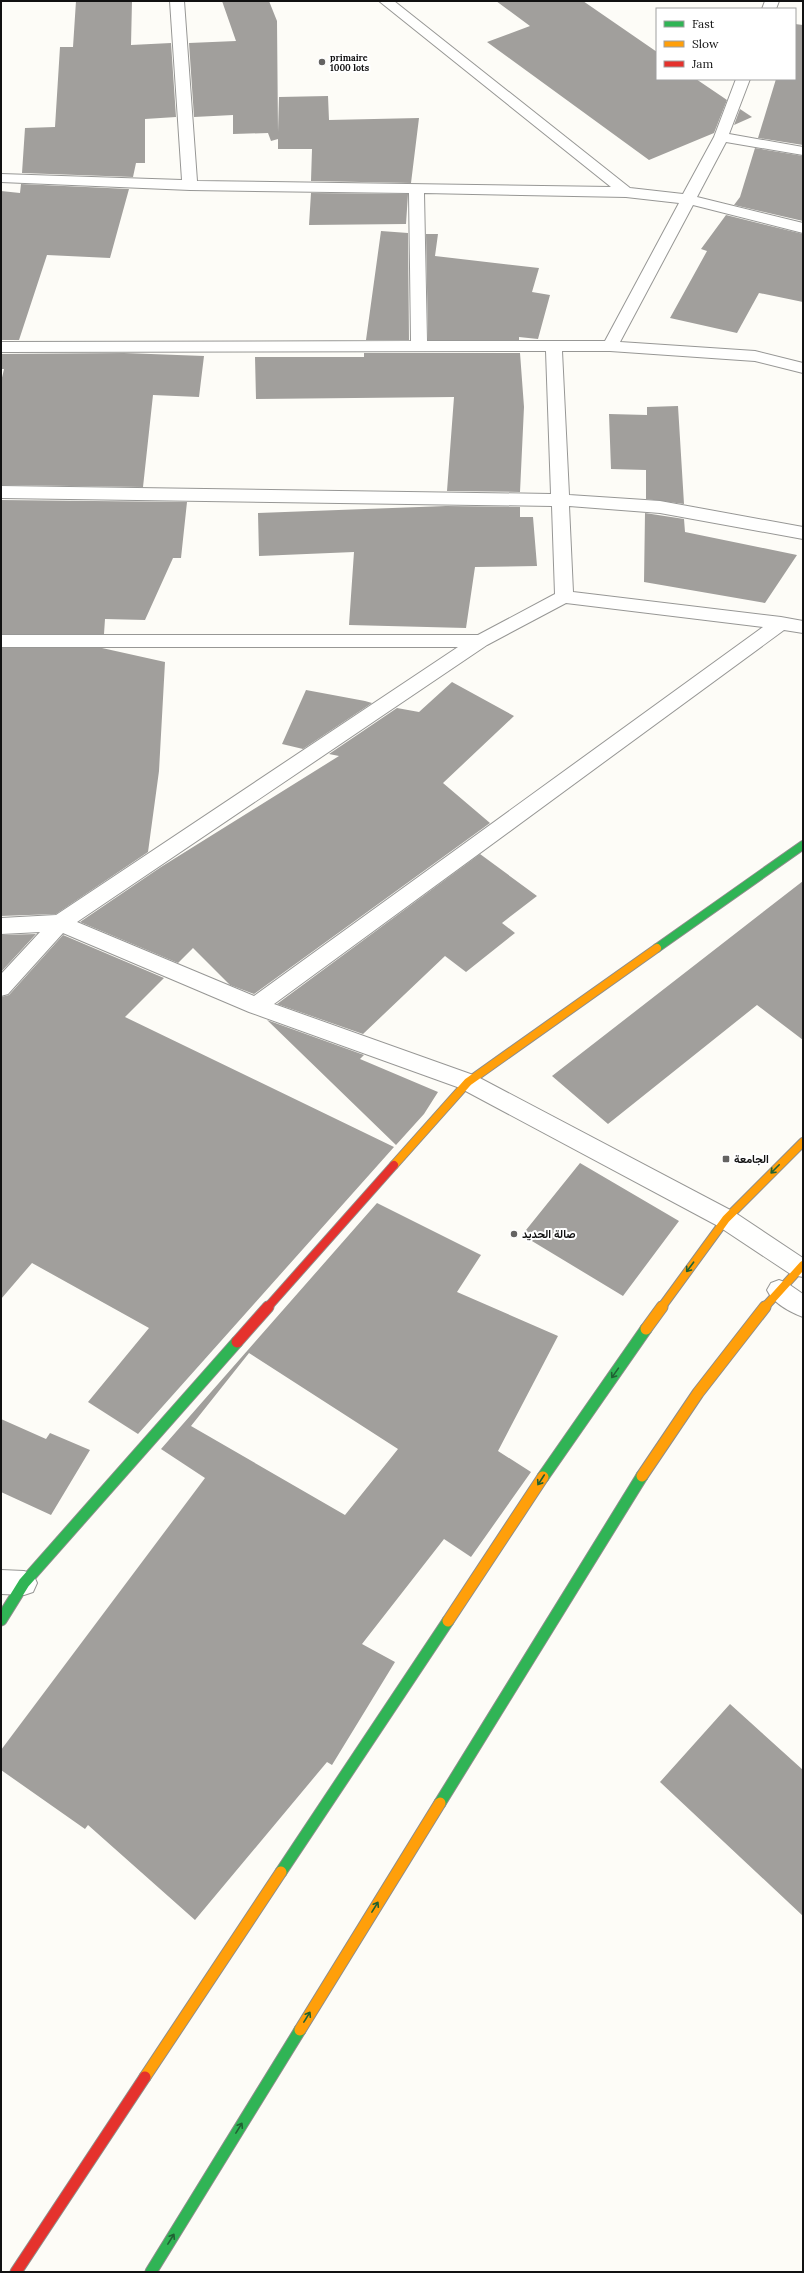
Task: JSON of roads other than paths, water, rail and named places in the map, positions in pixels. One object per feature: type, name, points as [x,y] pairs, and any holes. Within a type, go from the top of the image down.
[{"type":"street","points":[[177,1],[190,185]]},
{"type":"street","points":[[386,1],[626,192]]},
{"type":"street","points":[[610,346],[721,137],[743,80]]},
{"type":"street","points":[[721,137],[803,151]]},
{"type":"street","points":[[1,178],[190,185],[626,192],[687,199],[803,228]]},
{"type":"street","points":[[416,188],[419,347]]},
{"type":"street","points":[[1,347],[610,346],[755,356],[803,368]]},
{"type":"street","points":[[554,347],[564,597]]},
{"type":"street","points":[[1,492],[560,500],[660,507],[803,533]]},
{"type":"street","points":[[1,988],[60,923],[481,641],[564,597],[781,623],[803,627]]},
{"type":"street","points":[[256,1006],[781,623]]},
{"type":"street","points":[[1,641],[481,641]]},
{"type":"street","points":[[1,1620],[12,1583],[468,1082],[803,845]]},
{"type":"street","points":[[1,926],[60,923],[256,1006],[468,1082],[726,1219],[801,1267],[779,1290],[729,1349],[664,1441],[590,1558],[151,2272]]},
{"type":"street","points":[[16,2272],[552,1464],[662,1305],[726,1219],[803,1142]]},
{"type":"street","points":[[779,1290],[803,1307]]},
{"type":"place","name":"primaire 1000 lots","points":[[322,62]]},
{"type":"place","name":"الجامعة","points":[[726,1159]]},
{"type":"place","name":"صالة الحديد","points":[[514,1234]]}]
